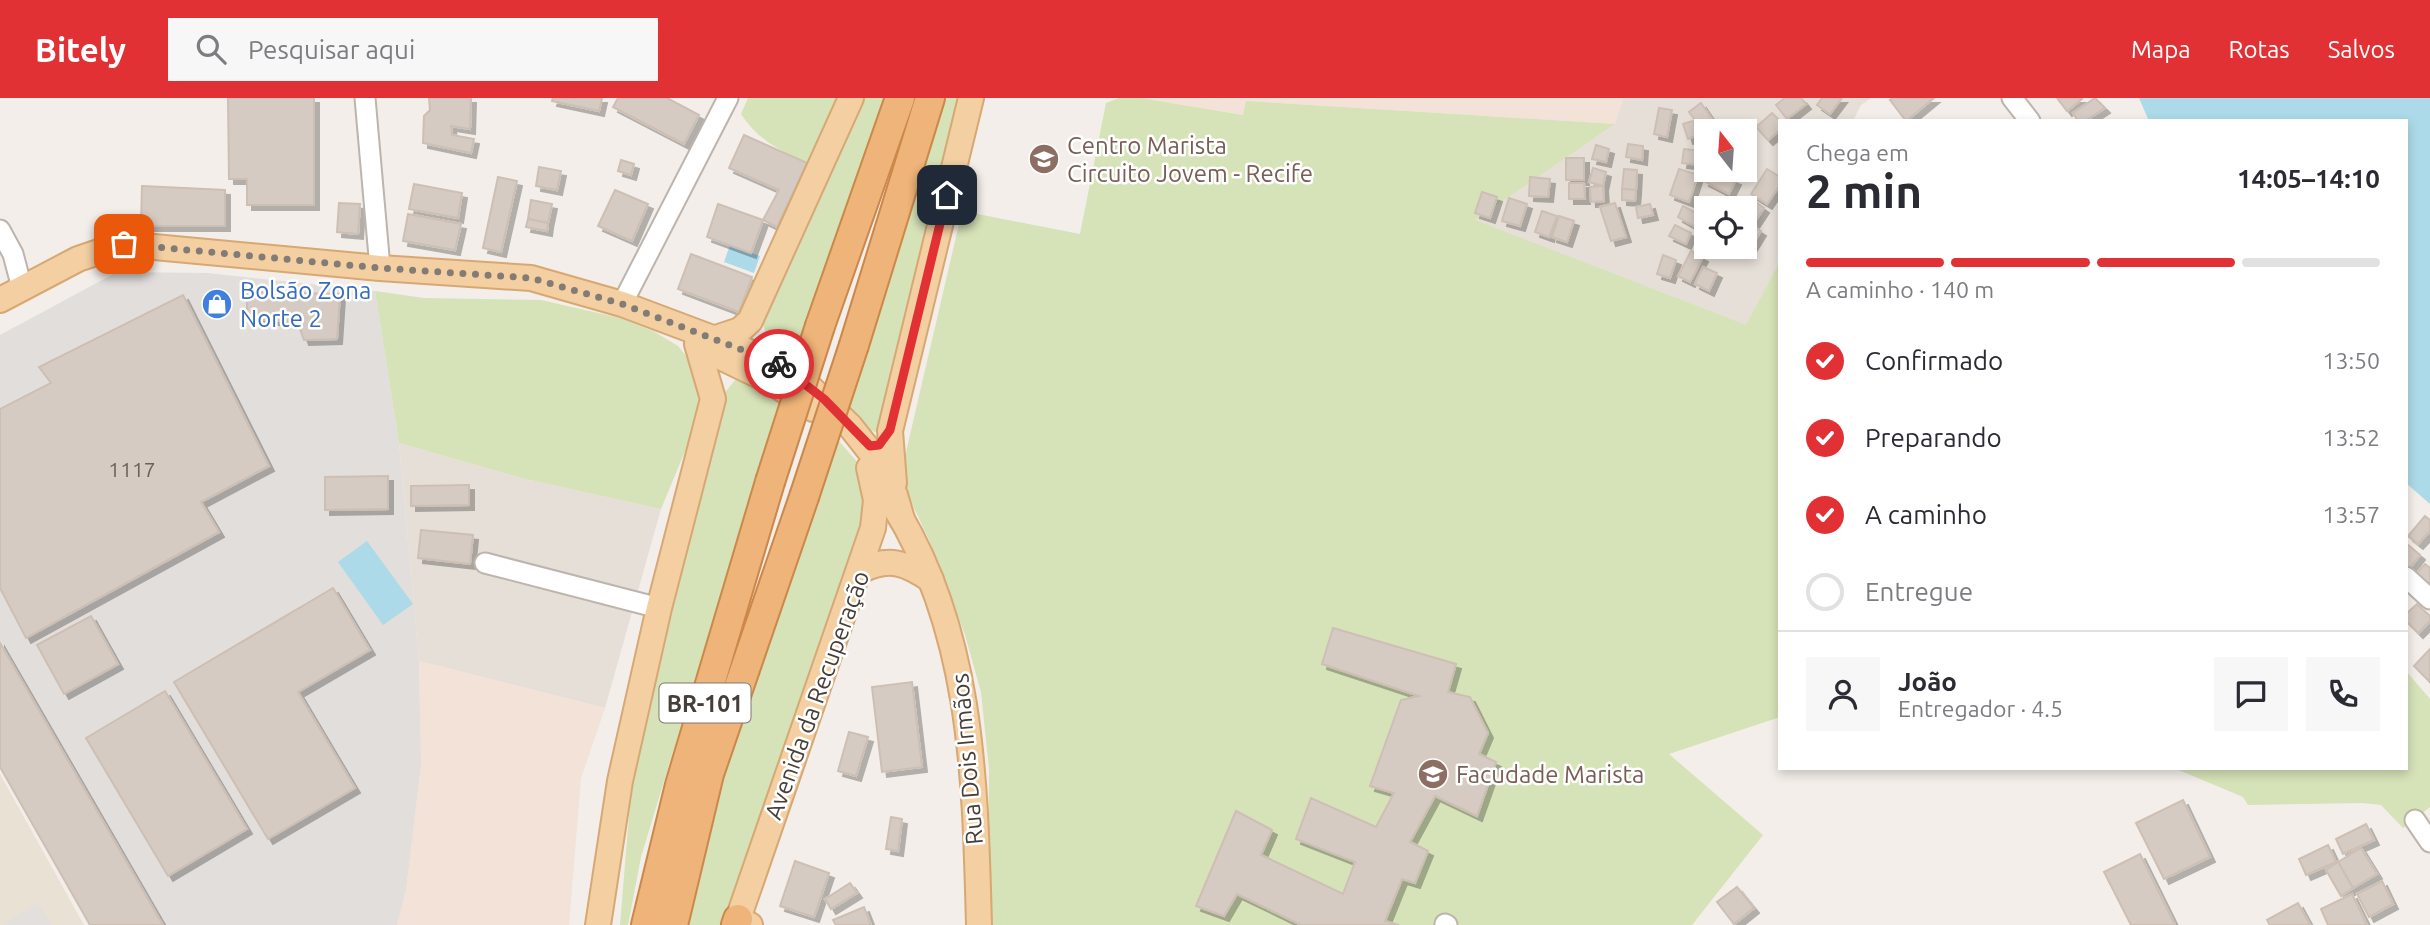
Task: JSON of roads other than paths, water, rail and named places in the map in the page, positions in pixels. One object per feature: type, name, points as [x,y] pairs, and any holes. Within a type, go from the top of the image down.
[{"type":"highway","name":"BR-101","points":[[646,925],[680,785],[769,482],[900,98]]},
{"type":"highway","name":"BR-101","points":[[673,925],[709,774],[855,345],[930,98]]},
{"type":"main road","points":[[713,399],[698,337],[740,330],[751,318],[851,98]]},
{"type":"main road","points":[[859,437],[874,446],[884,440],[890,430],[971,98]]},
{"type":"main road","name":"Rua Dois Irmãos","points":[[22,288],[78,259],[122,244],[380,268],[531,278],[622,304],[754,363],[793,372],[824,399],[876,459],[895,495],[902,519]]},
{"type":"main road","points":[[0,300],[22,288]]},
{"type":"main road","points":[[598,925],[620,781],[659,608],[713,399],[722,378],[754,363],[751,318]]},
{"type":"main road","name":"Rua Dois Irmãos","points":[[754,363],[806,404],[851,445],[902,519],[932,580],[958,662],[967,705],[972,757],[979,925]]},
{"type":"main road","name":"Rua Dois Irmãos","points":[[890,430],[895,495]]},
{"type":"main road","name":"Avenida da Recuperação","points":[[741,923],[877,513],[869,468]]},
{"type":"main road","points":[[860,570],[887,561],[900,562],[932,580]]},
{"type":"street","points":[[365,98],[380,268]]},
{"type":"street","points":[[622,304],[728,98]]},
{"type":"street","points":[[2012,98],[2028,119]]},
{"type":"street","points":[[0,230],[13,254],[22,288]]},
{"type":"street","points":[[485,562],[659,608]]},
{"type":"street","points":[[2408,579],[2430,598]]},
{"type":"street","points":[[2415,820],[2430,842]]},
{"type":"water","points":[[2139,98],[2430,98],[2430,504],[2408,485],[2408,119],[2148,119]]},
{"type":"water","points":[[730,245],[760,256],[754,273],[724,262]]},
{"type":"water","points":[[367,541],[413,604],[383,625],[338,562]]},
{"type":"place","name":"Centro Marista Circuito Jovem - Recife","points":[[1044,159]]},
{"type":"place","name":"Bolsão Zona Norte 2","points":[[217,304]]},
{"type":"place","name":"Facudade Marista","points":[[1433,774]]}]
